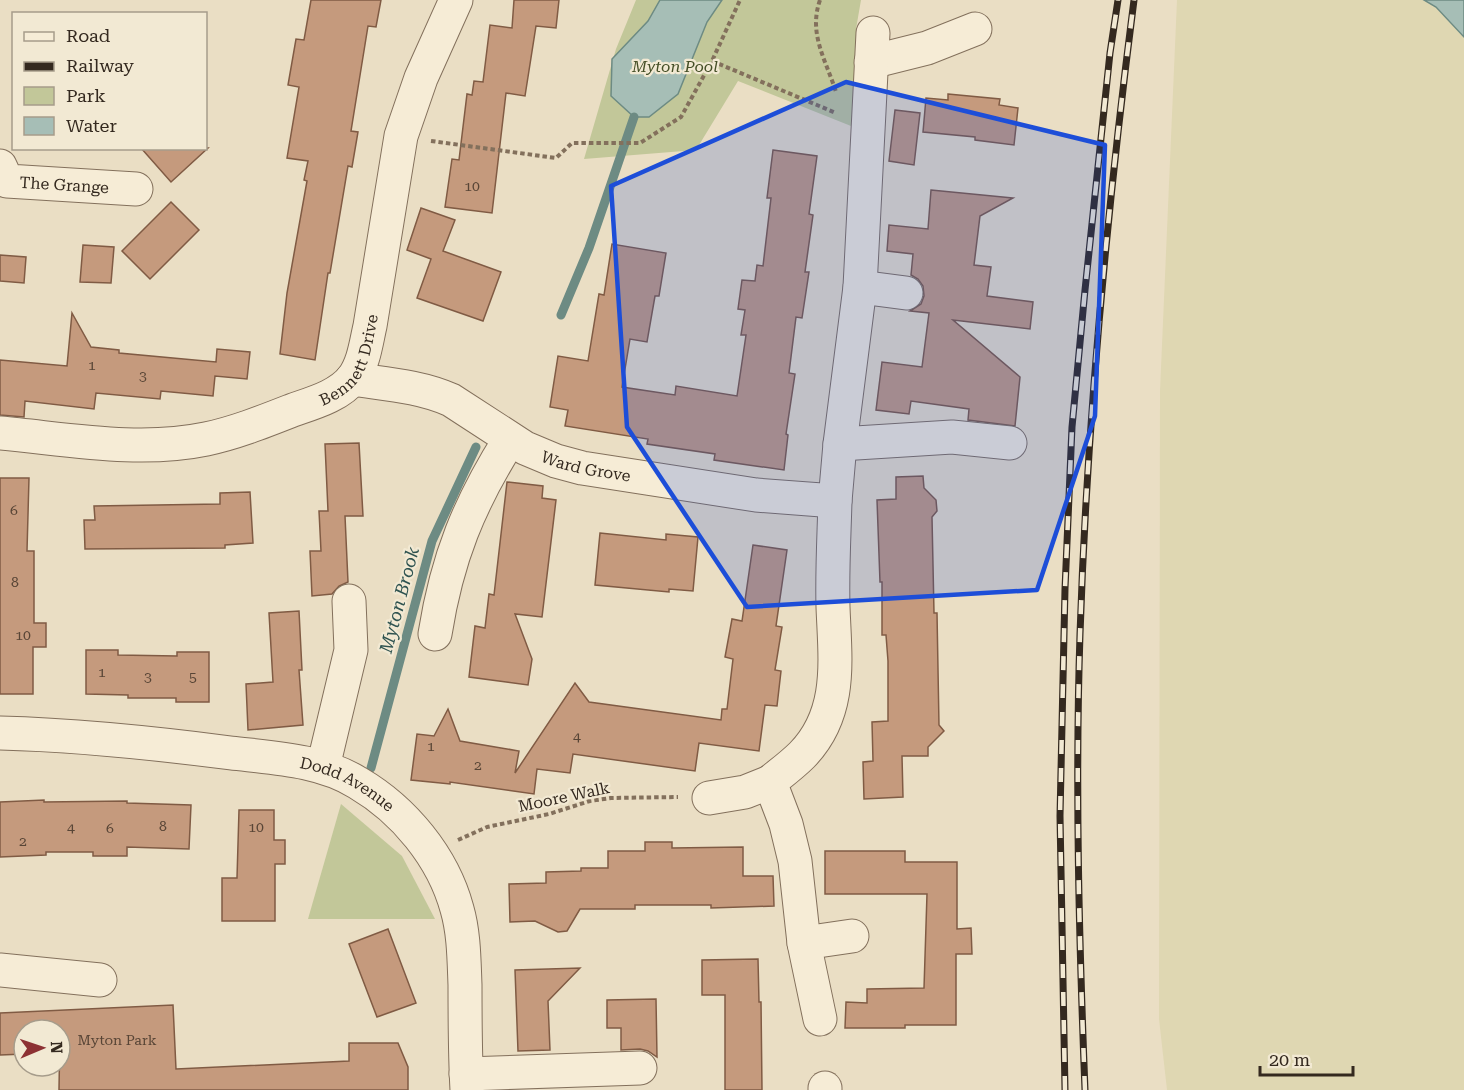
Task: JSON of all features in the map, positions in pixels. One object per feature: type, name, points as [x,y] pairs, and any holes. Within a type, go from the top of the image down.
[{"type":"street","name":"Bennett Drive","points":[[0,433],[123,444],[160,445],[208,439],[264,422],[325,398],[338,392],[352,379],[362,360],[370,326],[401,136],[421,78],[456,0]]},
{"type":"street","points":[[709,798],[745,792],[770,782],[802,754],[813,741],[822,726],[833,691],[836,663],[833,605],[835,501],[860,287],[872,48],[927,48],[975,29]]},
{"type":"street","name":"The Grange","points":[[0,166],[7,181],[136,189]]},
{"type":"street","points":[[860,287],[906,293]]},
{"type":"street","name":"Ward Grove","points":[[352,379],[426,390],[439,395],[451,400],[510,439],[556,461],[582,468],[756,495],[835,501]]},
{"type":"street","points":[[840,444],[952,437],[1010,443]]},
{"type":"street","points":[[435,634],[453,555],[466,517],[484,481],[510,439]]},
{"type":"street","points":[[323,767],[351,650],[350,602]]},
{"type":"street","name":"Dodd Avenue","points":[[0,734],[86,736],[275,758],[323,767],[357,782],[382,799],[416,832],[431,852],[446,879],[457,908],[462,934],[467,1082]]},
{"type":"street","points":[[770,782],[786,824],[795,861],[804,943],[820,1019]]},
{"type":"street","points":[[804,943],[852,936]]},
{"type":"street","points":[[0,970],[100,980]]},
{"type":"street","points":[[467,1082],[640,1068]]},
{"type":"path","points":[[401,136],[556,158],[572,143],[640,143],[681,117],[712,61],[740,0]]},
{"type":"path","points":[[820,0],[815,14],[817,36],[838,97]]},
{"type":"path","points":[[712,61],[844,116]]},
{"type":"path","name":"Moore Walk","points":[[431,852],[487,827],[549,814],[590,801],[631,798],[709,798]]},
{"type":"highlighted area","points":[[846,82],[1105,145],[1095,416],[1037,590],[747,607],[627,427],[611,186]]},
{"type":"shaded area","points":[[1177,0],[1424,0],[1436,7],[1464,37],[1464,1090],[1167,1090],[1159,1019],[1160,391]]},
{"type":"green space","name":"Myton Pool","points":[[636,0],[861,0],[856,29],[856,128],[738,81],[696,150],[584,159],[616,49]]},
{"type":"green space","points":[[341,804],[402,856],[435,919],[308,919]]},
{"type":"water","points":[[660,0],[722,0],[707,22],[678,94],[649,117],[634,117],[611,96],[612,59],[648,21]]},
{"type":"water","points":[[1424,0],[1464,0],[1464,37],[1436,7]]},
{"type":"building","points":[[311,0],[381,0],[376,27],[368,26],[351,131],[358,132],[352,167],[348,166],[315,360],[280,354],[287,293],[307,181],[304,180],[308,161],[287,158],[299,87],[288,85],[296,39],[304,40]]},
{"type":"building","points":[[514,0],[559,0],[556,28],[536,26],[525,96],[506,93],[492,213],[445,207],[452,159],[459,160],[467,94],[472,95],[474,81],[483,82],[490,25],[512,28]]},
{"type":"building","points":[[948,94],[1000,99],[999,105],[1018,108],[1014,145],[975,140],[975,137],[923,132],[926,98],[948,100]]},
{"type":"building","points":[[895,110],[920,113],[914,165],[889,161]]},
{"type":"building","points":[[143,150],[206,150],[171,182]]},
{"type":"building","points":[[773,150],[817,156],[809,214],[813,215],[805,272],[809,272],[802,318],[796,317],[789,373],[795,374],[786,434],[788,435],[784,470],[714,460],[715,454],[647,444],[648,439],[565,426],[568,410],[550,407],[558,356],[588,361],[599,294],[604,295],[612,244],[666,253],[659,296],[655,296],[647,342],[630,339],[622,387],[675,395],[676,386],[737,396],[746,335],[741,335],[745,310],[738,309],[742,280],[755,281],[757,265],[763,266],[771,198],[767,198]]},
{"type":"building","points":[[931,190],[1013,198],[980,216],[974,265],[991,267],[987,296],[1033,302],[1030,329],[953,320],[1020,377],[1015,426],[968,420],[969,409],[911,401],[909,414],[876,410],[882,362],[922,367],[929,313],[910,311],[921,304],[924,296],[923,286],[911,275],[913,254],[887,251],[889,225],[928,229]]},
{"type":"building","points":[[171,202],[199,230],[150,279],[122,251]]},
{"type":"building","points":[[421,208],[455,220],[443,251],[501,272],[483,321],[417,298],[431,259],[407,250]]},
{"type":"building","points":[[83,245],[114,247],[111,283],[80,282]]},
{"type":"building","points":[[0,255],[26,257],[24,283],[0,281]]},
{"type":"building","points":[[72,313],[91,347],[119,350],[119,353],[216,362],[217,349],[250,352],[247,379],[215,376],[213,396],[161,391],[160,399],[96,393],[94,409],[25,401],[24,417],[0,415],[0,360],[67,366]]},
{"type":"building","points":[[359,443],[363,516],[345,516],[348,582],[339,586],[332,594],[312,596],[310,551],[321,551],[319,511],[328,511],[325,444]]},
{"type":"building","points":[[923,476],[924,488],[936,500],[937,511],[932,517],[934,613],[937,613],[939,725],[944,731],[928,747],[928,756],[902,756],[903,797],[864,799],[863,762],[873,761],[872,722],[888,721],[888,661],[886,635],[882,635],[882,582],[880,582],[877,500],[896,499],[896,477]]},
{"type":"building","points":[[0,478],[29,478],[27,551],[34,551],[34,623],[46,623],[46,647],[33,647],[33,694],[0,694]]},
{"type":"building","points":[[507,482],[543,486],[542,498],[556,500],[542,617],[515,614],[532,659],[528,685],[469,677],[475,626],[485,628],[489,594],[494,595]]},
{"type":"building","points":[[250,492],[253,543],[225,545],[225,548],[85,549],[84,520],[95,520],[94,506],[220,504],[220,493]]},
{"type":"building","points":[[600,533],[666,540],[666,534],[698,537],[693,591],[669,589],[669,592],[595,585]]},
{"type":"building","points":[[753,545],[787,550],[776,626],[782,627],[775,670],[781,671],[777,706],[765,705],[759,751],[699,743],[695,771],[573,754],[570,773],[537,769],[534,794],[450,782],[450,784],[411,780],[417,734],[434,736],[448,709],[460,741],[519,751],[515,773],[575,683],[589,702],[721,720],[722,709],[727,709],[733,659],[725,657],[732,619],[742,621]]},
{"type":"building","points":[[299,611],[302,670],[299,670],[303,725],[248,730],[246,684],[273,682],[269,613]]},
{"type":"building","points":[[86,650],[118,650],[118,655],[177,656],[177,652],[209,652],[209,702],[176,702],[176,698],[128,698],[128,695],[86,694]]},
{"type":"building","points":[[44,800],[44,802],[127,801],[127,803],[191,805],[189,849],[127,847],[127,856],[93,856],[93,852],[46,852],[46,855],[0,857],[0,802]]},
{"type":"building","points":[[239,810],[274,810],[274,840],[285,840],[285,864],[275,864],[275,921],[222,921],[222,878],[237,878]]},
{"type":"building","points":[[645,842],[672,842],[672,848],[743,847],[743,876],[773,876],[774,906],[711,908],[711,905],[635,905],[635,909],[580,909],[567,931],[558,932],[535,921],[510,922],[509,884],[546,883],[546,872],[608,868],[608,851],[645,851]]},
{"type":"building","points":[[825,851],[905,851],[905,862],[957,862],[957,929],[971,928],[972,954],[956,954],[956,1025],[845,1028],[846,1002],[867,1003],[867,989],[924,988],[927,894],[825,894]]},
{"type":"building","points":[[388,929],[416,1003],[377,1017],[349,944]]},
{"type":"building","points":[[758,959],[762,1090],[725,1090],[725,995],[702,995],[702,960]]},
{"type":"building","points":[[580,968],[548,1001],[550,1050],[518,1051],[515,970]]},
{"type":"building","points":[[656,999],[657,1057],[640,1049],[621,1050],[621,1028],[607,1028],[607,1000]]},
{"type":"building","points":[[173,1005],[176,1069],[349,1061],[349,1043],[398,1043],[408,1067],[408,1090],[59,1090],[59,1078],[72,1078],[72,1018],[12,1018],[12,1054],[0,1055],[0,1013]]},
{"type":"waterway","name":"Myton Brook","points":[[561,315],[589,248],[634,117]]},
{"type":"waterway","name":"Myton Brook","points":[[371,768],[432,541],[476,447]]},
{"type":"railway","points":[[1065,1090],[1060,816],[1065,589],[1072,427],[1110,53],[1118,0]]},
{"type":"railway","points":[[1085,1090],[1078,805],[1083,555],[1100,316],[1115,158],[1134,0]]}]
